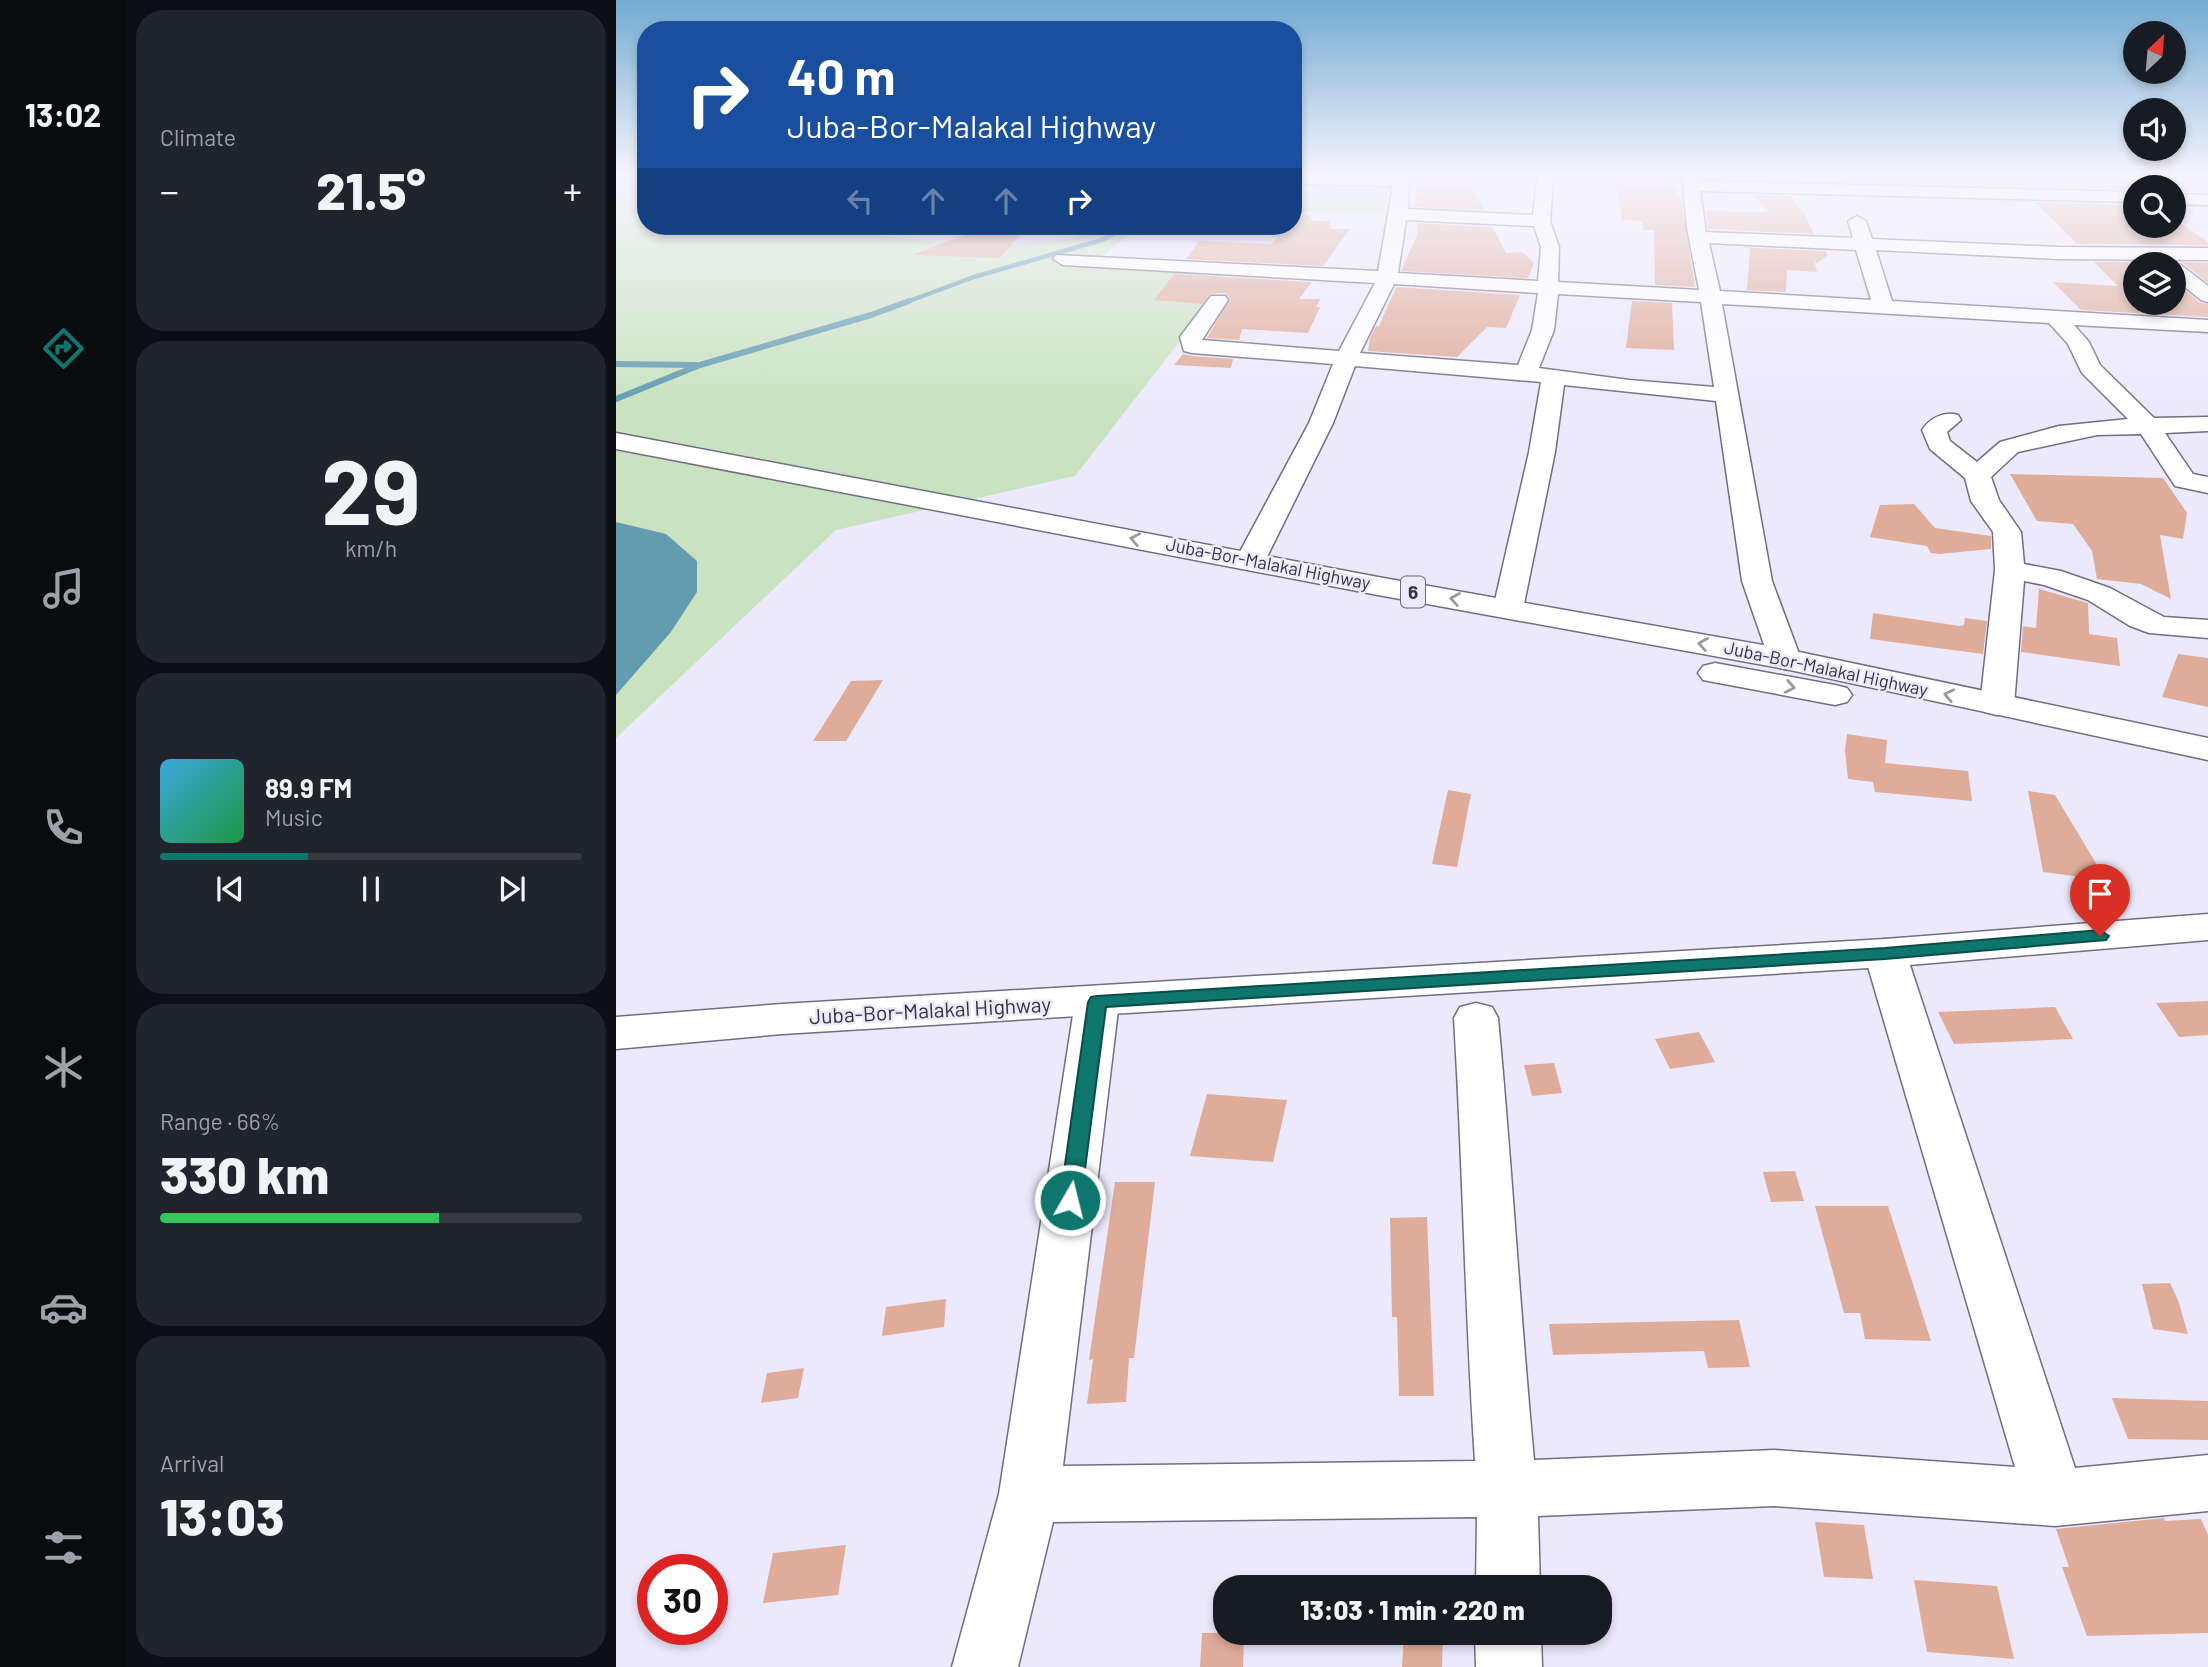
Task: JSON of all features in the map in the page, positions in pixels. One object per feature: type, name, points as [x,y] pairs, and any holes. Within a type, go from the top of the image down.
[{"type":"main road","points":[[1250,561],[1321,424],[1346,359],[1387,279],[1391,251]]},
{"type":"main road","points":[[1508,609],[1542,452],[1539,375],[1550,251]]},
{"type":"main road","points":[[1701,251],[1757,581],[1785,659]]},
{"type":"main road","points":[[1865,251],[1884,309]]},
{"type":"main road","points":[[2013,251],[2158,251],[2208,254]]},
{"type":"main road","points":[[1063,259],[2208,326]]},
{"type":"main road","points":[[2186,279],[2208,296]]},
{"type":"main road","points":[[1218,299],[1191,337],[1192,346],[1539,375],[1726,395]]},
{"type":"main road","points":[[2057,318],[2078,342],[2090,368],[2148,427],[2196,482],[2208,504]]},
{"type":"main road","points":[[1949,420],[1934,430],[1939,444],[1977,475],[1985,501],[2007,532],[2010,570],[1997,705]]},
{"type":"main road","points":[[1977,475],[2009,447],[2019,444],[2097,428],[2208,424]]},
{"type":"main road","name":"Juba-Bor-Malakal Highway","points":[[616,441],[1785,659],[2208,749]]},
{"type":"main road","name":"Juba-Bor-Malakal Highway","points":[[616,464],[2208,769]]},
{"type":"main road","points":[[2010,570],[2050,577],[2099,594],[2141,619],[2160,626],[2208,629]]},
{"type":"main road","name":"Juba-Bor-Malakal Highway","points":[[616,1033],[782,1019],[1885,953],[2208,927]]},
{"type":"main road","points":[[1885,953],[2055,1498]]},
{"type":"main road","points":[[985,1667],[1029,1494],[1097,1002]]},
{"type":"main road","points":[[1476,1018],[1485,1132],[1493,1322],[1507,1489],[1508,1575]]},
{"type":"main road","points":[[1029,1494],[1507,1489],[1774,1478],[2055,1498],[2208,1483]]},
{"type":"main road","points":[[1508,1645],[1509,1667]]},
{"type":"green space","points":[[616,251],[1109,251],[1095,263],[1225,267],[1222,287],[1075,476],[836,530],[616,738],[616,695],[671,632],[697,592],[696,561],[666,535],[616,522]]},
{"type":"water","points":[[616,522],[666,534],[697,561],[697,592],[671,632],[616,695]]},
{"type":"building","points":[[923,251],[1006,251],[1000,258],[912,255]]},
{"type":"building","points":[[1192,251],[1334,251],[1323,266],[1186,259]]},
{"type":"building","points":[[1410,251],[1522,252],[1534,263],[1528,278],[1401,271]]},
{"type":"building","points":[[1654,251],[1690,251],[1695,287],[1655,285]]},
{"type":"building","points":[[1750,251],[1825,251],[1828,255],[1817,263],[1814,260],[1817,272],[1787,270],[1786,292],[1747,290]]},
{"type":"building","points":[[2094,262],[2123,262],[2123,312],[2081,310],[2053,282],[2118,286]]},
{"type":"building","points":[[2186,262],[2208,263],[2208,283],[2186,265]]},
{"type":"building","points":[[1174,274],[1312,282],[1299,299],[1320,299],[1316,307],[1320,307],[1308,333],[1242,329],[1239,340],[1207,338],[1230,298],[1225,293],[1211,293],[1202,304],[1154,300]]},
{"type":"building","points":[[1396,287],[1520,295],[1506,328],[1487,327],[1457,357],[1368,351],[1370,338],[1376,326],[1379,326]]},
{"type":"building","points":[[2186,291],[2199,302],[2208,304],[2208,317],[2172,315],[2186,315]]},
{"type":"building","points":[[1632,301],[1672,303],[1674,350],[1626,348]]},
{"type":"building","points":[[1183,354],[1233,359],[1231,368],[1174,365]]},
{"type":"building","points":[[2010,474],[2163,478],[2187,513],[2183,539],[2160,535],[2171,599],[2141,584],[2097,579],[2092,551],[2073,524],[2037,521]]},
{"type":"building","points":[[1914,504],[1935,528],[1991,536],[1991,549],[1939,554],[1931,553],[1927,546],[1870,537],[1880,505]]},
{"type":"building","points":[[2039,589],[2088,603],[2089,634],[2117,638],[2120,666],[2021,652],[2023,626],[2036,628]]},
{"type":"building","points":[[1873,613],[1960,626],[1964,625],[1965,618],[1987,621],[1983,654],[1870,639]]},
{"type":"building","points":[[2178,654],[2208,658],[2208,707],[2162,697]]},
{"type":"building","points":[[883,680],[846,741],[813,741],[851,681]]},
{"type":"building","points":[[1847,734],[1887,740],[1885,763],[1968,771],[1972,801],[1875,792],[1873,782],[1848,779],[1845,750]]},
{"type":"building","points":[[1448,790],[1471,794],[1457,867],[1432,864]]},
{"type":"building","points":[[2028,791],[2055,795],[2106,880],[2043,872]]},
{"type":"building","points":[[2208,1001],[2208,1035],[2179,1037],[2156,1003]]},
{"type":"building","points":[[2055,1007],[2073,1039],[1954,1044],[1938,1012]]},
{"type":"building","points":[[1699,1032],[1715,1062],[1670,1069],[1655,1039]]},
{"type":"building","points":[[1554,1063],[1562,1093],[1532,1096],[1524,1065]]},
{"type":"building","points":[[1207,1094],[1287,1100],[1273,1162],[1190,1156]]},
{"type":"building","points":[[1795,1171],[1804,1201],[1771,1202],[1763,1172]]},
{"type":"building","points":[[1115,1182],[1155,1182],[1134,1358],[1129,1358],[1126,1402],[1087,1404],[1093,1359],[1089,1360]]},
{"type":"building","points":[[1815,1206],[1888,1206],[1931,1341],[1865,1339],[1860,1313],[1844,1313]]},
{"type":"building","points":[[1427,1217],[1434,1396],[1399,1396],[1397,1317],[1392,1317],[1390,1218]]},
{"type":"building","points":[[2170,1283],[2188,1334],[2153,1329],[2142,1284]]},
{"type":"building","points":[[946,1299],[944,1327],[882,1336],[886,1307]]},
{"type":"building","points":[[1739,1320],[1750,1367],[1708,1368],[1704,1351],[1553,1355],[1549,1324]]},
{"type":"building","points":[[804,1368],[798,1398],[761,1403],[767,1373]]},
{"type":"building","points":[[2112,1398],[2208,1401],[2208,1440],[2128,1439]]},
{"type":"building","points":[[2164,1518],[2165,1521],[2201,1519],[2208,1535],[2208,1633],[2087,1636],[2062,1567],[2069,1567],[2056,1529]]},
{"type":"building","points":[[1815,1522],[1864,1525],[1873,1579],[1824,1577]]},
{"type":"building","points":[[846,1545],[838,1595],[763,1603],[773,1553]]},
{"type":"building","points":[[1914,1580],[1997,1586],[2014,1659],[1927,1652]]},
{"type":"building","points":[[1202,1633],[1213,1633],[1213,1645],[1244,1645],[1243,1667],[1200,1667]]},
{"type":"building","points":[[1403,1645],[1443,1645],[1442,1667],[1402,1667]]},
{"type":"waterway","points":[[904,303],[974,277],[1065,251]]},
{"type":"waterway","points":[[616,399],[700,365],[871,315],[909,301]]},
{"type":"waterway","points":[[616,364],[696,365]]},
{"type":"route","points":[[1070,1200],[1097,1002],[1885,953],[2100,936]]}]
